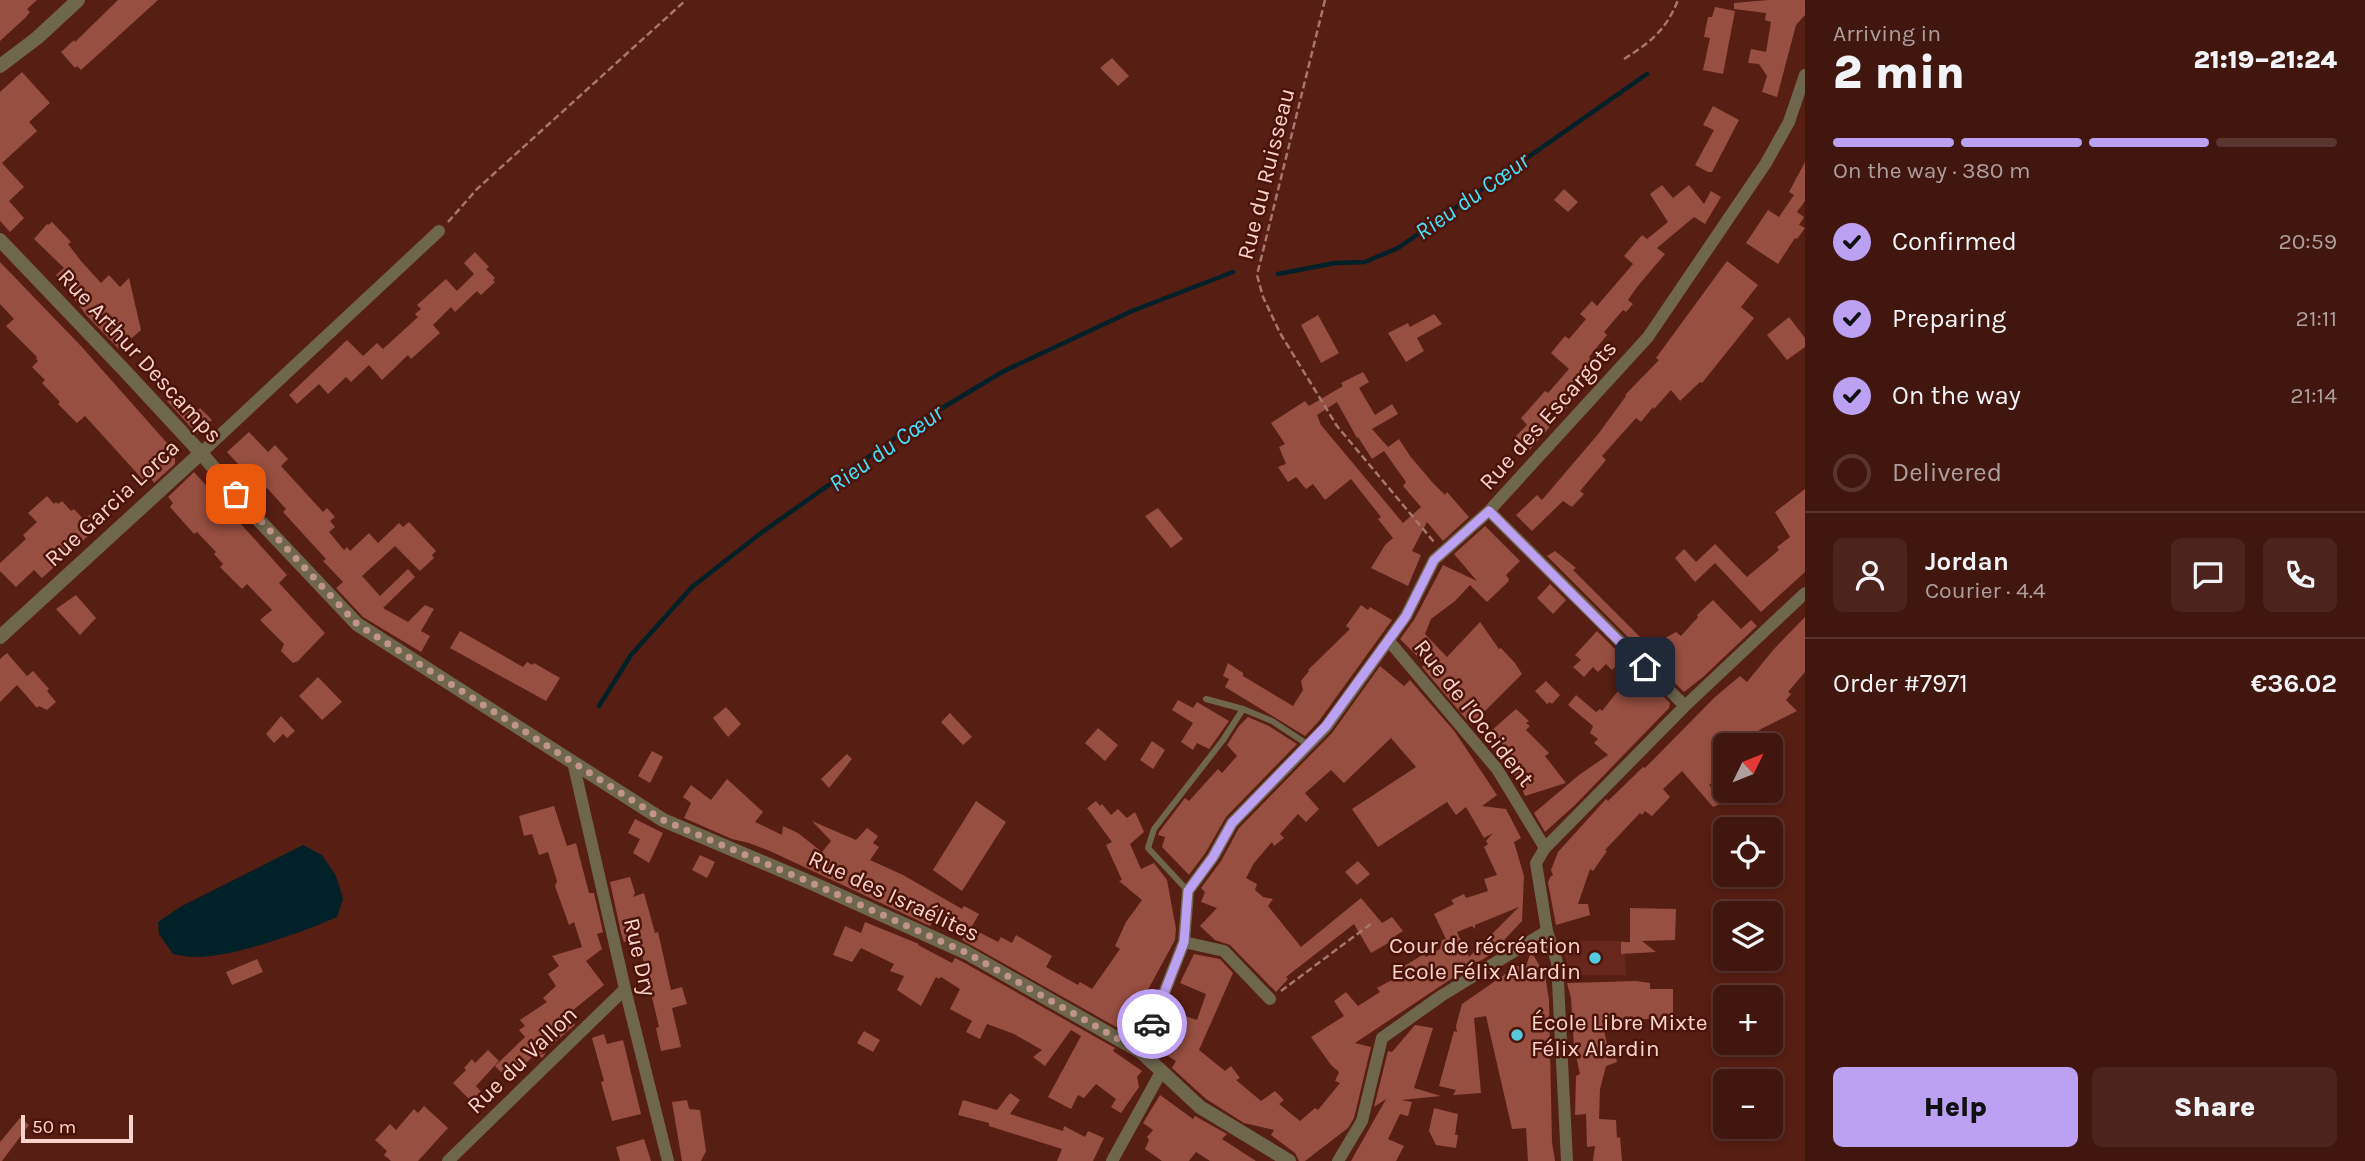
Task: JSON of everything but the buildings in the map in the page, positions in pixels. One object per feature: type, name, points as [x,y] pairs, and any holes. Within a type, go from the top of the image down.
[{"type":"street","points":[[0,66],[37,38],[78,0]]},
{"type":"street","name":"Rue des Escargots","points":[[1188,891],[1213,857],[1232,823],[1326,726],[1390,641],[1406,616],[1434,560],[1489,511],[1647,337],[1766,163],[1789,122],[1805,75]]},
{"type":"street","name":"Rue Garcia Lorca","points":[[0,637],[439,231]]},
{"type":"street","name":"Rue Arthur Descamps","points":[[0,240],[201,453],[253,514],[357,624],[573,762]]},
{"type":"street","points":[[1489,511],[1685,706]]},
{"type":"street","points":[[1567,1161],[1557,962],[1546,931],[1536,863],[1545,848],[1685,706],[1805,593]]},
{"type":"street","name":"Rue de l'Occident","points":[[1390,641],[1497,769],[1545,848]]},
{"type":"street","name":"Rue Dry","points":[[573,762],[668,1161]]},
{"type":"street","name":"Rue des Israélites","points":[[573,762],[663,820],[967,953],[1141,1052],[1200,1107],[1289,1161]]},
{"type":"street","points":[[1141,1052],[1184,942],[1188,891]]},
{"type":"street","points":[[1338,1161],[1362,1121],[1382,1038],[1441,996],[1546,931]]},
{"type":"street","points":[[1184,942],[1224,951],[1270,999]]},
{"type":"street","name":"Rue du Vallon","points":[[448,1161],[625,989]]},
{"type":"street","points":[[1112,1161],[1161,1073]]},
{"type":"lane","points":[[1206,699],[1243,709],[1272,721],[1307,744]]},
{"type":"lane","points":[[1188,891],[1148,848],[1154,829],[1223,740],[1243,709]]},
{"type":"path","points":[[439,231],[477,189],[686,0]]},
{"type":"path","name":"Rue du Ruisseau","points":[[1325,0],[1257,275],[1263,297],[1280,334],[1337,426],[1442,551]]},
{"type":"path","points":[[1624,59],[1650,42],[1662,30],[1678,0]]},
{"type":"path","points":[[1270,999],[1372,923]]},
{"type":"shaded area","name":"Cour de récréation Ecole Félix Alardin","points":[[1561,941],[1624,941],[1626,975],[1570,975]]},
{"type":"water","points":[[303,845],[322,855],[336,876],[343,899],[337,917],[247,949],[211,956],[173,954],[159,934],[158,922],[180,907]]},
{"type":"waterway","name":"Rieu du Cœur","points":[[1278,274],[1335,263],[1365,262],[1398,248],[1647,74]]},
{"type":"waterway","name":"Rieu du Cœur","points":[[599,706],[631,655],[692,587],[761,533],[912,426],[1004,371],[1132,311],[1233,272]]},
{"type":"way so far","points":[[236,494],[357,624],[663,820],[967,953],[1141,1052],[1152,1024]]},
{"type":"place","name":"Cour de récréation Ecole Félix Alardin","points":[[1595,958]]},
{"type":"place","name":"École Libre Mixte Félix Alardin","points":[[1517,1035]]},
{"type":"route","points":[[1152,1024],[1184,942],[1188,891],[1213,857],[1232,823],[1326,726],[1359,684],[1406,616],[1434,560],[1489,511],[1645,667]]}]
